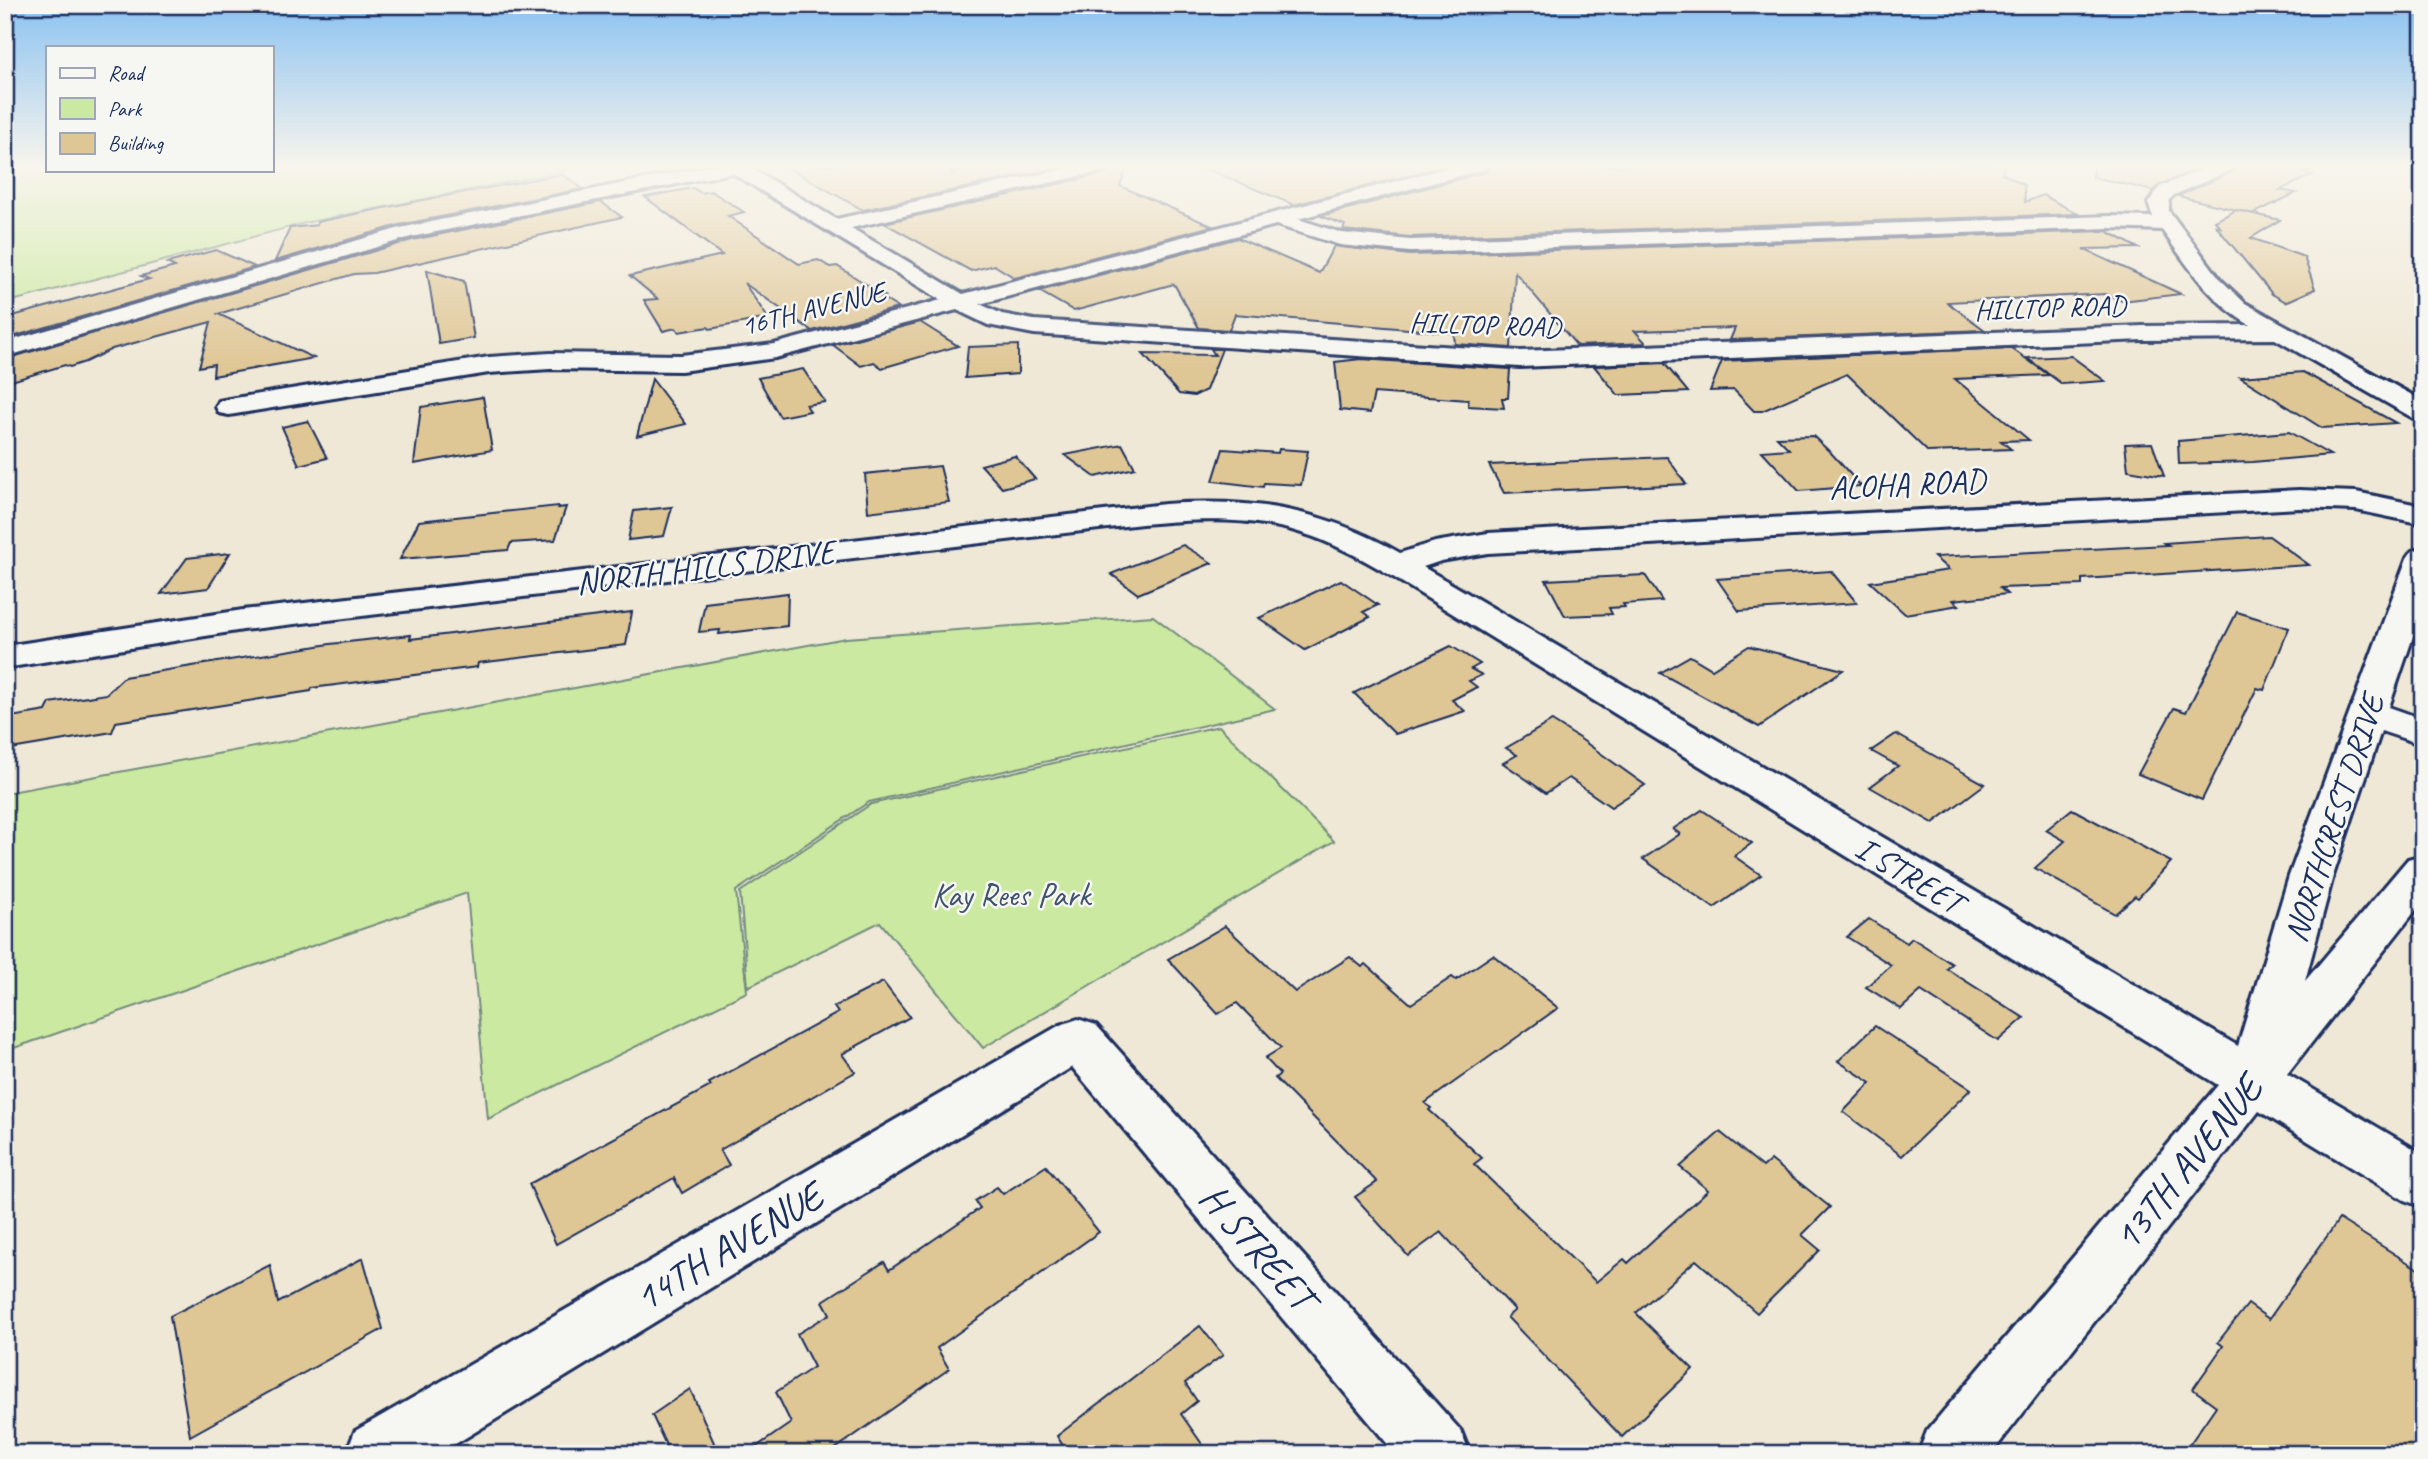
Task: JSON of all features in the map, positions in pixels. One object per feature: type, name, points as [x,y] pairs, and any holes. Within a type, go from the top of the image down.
[{"type":"street","points":[[5,349],[403,233]]},
{"type":"street","name":"HILLTOP ROAD","points":[[844,233],[959,302],[996,320],[1034,327],[1520,359],[2143,333],[2278,332]]},
{"type":"street","name":"16TH AVENUE","points":[[229,407],[489,365],[550,361],[652,364],[744,356],[795,346],[1218,233]]},
{"type":"street","points":[[1316,233],[1340,239],[1410,246],[1795,233]]},
{"type":"street","points":[[2175,233],[2224,297],[2237,308],[2423,412]]},
{"type":"street","name":"ALOHA ROAD","points":[[1396,565],[1435,552],[1488,543],[2299,499],[2356,501],[2423,515]]},
{"type":"street","name":"NORTH HILLS DRIVE","points":[[5,657],[114,638],[257,618],[1183,512],[1234,511],[1296,520],[1336,533],[1396,565]]},
{"type":"street","name":"NORTHCREST DRIVE","points":[[2253,1081],[2311,876],[2423,558]]},
{"type":"street","name":"I STREET","points":[[1396,565],[2423,1183]]},
{"type":"street","points":[[2368,713],[2423,733]]},
{"type":"street","name":"13TH AVENUE","points":[[1950,1454],[2423,870]]},
{"type":"street","name":"14TH AVENUE","points":[[378,1454],[1078,1039]]},
{"type":"street","name":"H STREET","points":[[1078,1039],[1438,1454]]},
{"type":"green space","points":[[5,233],[267,233],[5,303]]},
{"type":"green space","points":[[1153,616],[1275,709],[869,802],[736,891],[747,992],[488,1119],[467,893],[5,1051],[5,793],[846,638]]},
{"type":"green space","name":"Kay Rees Park","points":[[1219,726],[1334,841],[983,1048],[880,922],[748,987],[740,892],[871,804]]},
{"type":"building","points":[[288,233],[371,233],[275,261]]},
{"type":"building","points":[[446,233],[551,233],[374,273],[354,274],[218,314],[314,358],[213,376],[214,364],[199,367],[211,322],[112,349],[70,367],[65,365],[5,383],[5,359],[412,240]]},
{"type":"building","points":[[693,233],[753,233],[799,264],[818,260],[830,267],[837,266],[885,296],[881,297],[898,308],[812,331],[744,283],[768,318],[710,329],[708,327],[679,332],[676,328],[663,331],[644,300],[658,299],[630,276],[722,255]]},
{"type":"building","points":[[902,233],[1185,233],[1015,278],[994,265],[971,271]]},
{"type":"building","points":[[1373,233],[1524,233],[1410,237]]},
{"type":"building","points":[[2111,233],[2138,248],[2083,249],[2181,294],[2122,301],[2106,294],[1947,302],[1985,330],[1730,340],[1735,328],[1635,331],[1646,343],[1577,346],[1515,272],[1511,348],[1455,344],[1454,333],[1235,314],[1229,330],[1199,328],[1174,284],[1074,311],[1039,291],[1238,238],[1319,273],[1334,246],[1410,255]]},
{"type":"building","points":[[2222,233],[2259,233],[2251,238],[2304,257],[2315,289],[2286,302],[2272,294]]},
{"type":"building","points":[[216,250],[255,267],[5,339],[5,318],[149,279],[141,276],[175,267],[167,263]]},
{"type":"building","points":[[427,270],[464,281],[474,338],[439,344]]},
{"type":"building","points":[[920,322],[958,346],[882,368],[874,362],[861,366],[833,345]]},
{"type":"building","points":[[1018,345],[1018,374],[965,378],[968,347]]},
{"type":"building","points":[[2011,348],[2049,375],[1955,379],[2029,440],[2001,441],[2011,449],[1928,452],[1847,374],[1762,411],[1754,411],[1734,390],[1710,391],[1722,361]]},
{"type":"building","points":[[1211,349],[1222,349],[1206,390],[1194,396],[1179,394],[1143,354],[1215,355]]},
{"type":"building","points":[[2071,356],[2105,381],[2062,384],[2027,358]]},
{"type":"building","points":[[1361,359],[1510,369],[1508,398],[1502,398],[1504,408],[1468,406],[1468,400],[1374,393],[1370,413],[1340,410],[1335,362]]},
{"type":"building","points":[[1664,363],[1688,392],[1618,395],[1594,366]]},
{"type":"building","points":[[803,369],[825,402],[806,405],[810,411],[780,417],[758,378]]},
{"type":"building","points":[[2303,372],[2396,423],[2322,428],[2240,377]]},
{"type":"building","points":[[652,379],[686,424],[637,436]]},
{"type":"building","points":[[483,397],[492,450],[414,464],[421,407]]},
{"type":"building","points":[[308,421],[327,458],[299,465],[282,427]]},
{"type":"building","points":[[2289,432],[2330,455],[2253,462],[2179,464],[2178,441]]},
{"type":"building","points":[[1813,436],[1861,486],[1799,491],[1762,451],[1789,449],[1777,437]]},
{"type":"building","points":[[2152,443],[2164,476],[2128,470],[2125,444]]},
{"type":"building","points":[[1122,444],[1135,468],[1095,477],[1065,455]]},
{"type":"building","points":[[1223,449],[1278,453],[1279,449],[1308,451],[1301,485],[1264,483],[1263,487],[1213,481]]},
{"type":"building","points":[[1015,456],[1035,479],[1002,488],[981,465]]},
{"type":"building","points":[[1667,457],[1686,484],[1504,493],[1489,465]]},
{"type":"building","points":[[940,466],[949,502],[868,512],[865,474]]},
{"type":"building","points":[[566,507],[555,540],[511,543],[508,550],[400,559],[419,521]]},
{"type":"building","points":[[672,507],[664,536],[628,540],[634,511]]},
{"type":"building","points":[[2269,536],[2309,565],[2082,579],[2082,585],[2000,588],[2007,594],[1953,600],[1959,605],[1905,614],[1870,582],[1949,570],[1934,557],[2168,545],[2164,543]]},
{"type":"building","points":[[1183,545],[1212,563],[1138,594],[1111,574]]},
{"type":"building","points":[[230,553],[208,588],[161,594],[187,558]]},
{"type":"building","points":[[1831,571],[1857,603],[1739,611],[1717,579]]},
{"type":"building","points":[[1645,575],[1662,601],[1623,604],[1625,607],[1609,608],[1612,614],[1565,616],[1546,580]]},
{"type":"building","points":[[1341,580],[1378,605],[1363,612],[1370,617],[1305,650],[1259,618]]},
{"type":"building","points":[[788,593],[787,626],[719,634],[720,630],[699,632],[705,603]]},
{"type":"building","points":[[632,612],[626,645],[478,663],[477,667],[312,688],[311,691],[116,722],[112,732],[5,750],[5,718],[46,711],[50,703],[106,694],[124,677],[330,644],[411,635],[410,639]]},
{"type":"building","points":[[2237,612],[2289,628],[2264,690],[2257,688],[2202,800],[2138,774],[2174,708],[2186,712]]},
{"type":"building","points":[[1451,646],[1480,664],[1471,669],[1482,675],[1469,681],[1477,687],[1452,700],[1465,711],[1395,734],[1354,693]]},
{"type":"building","points":[[1749,646],[1843,670],[1759,727],[1660,673],[1690,656],[1712,669]]},
{"type":"building","points":[[1552,721],[1645,785],[1611,807],[1569,778],[1546,793],[1503,763],[1517,755],[1506,748]]},
{"type":"building","points":[[1896,734],[1985,784],[1933,823],[1870,787],[1898,766],[1871,751]]},
{"type":"building","points":[[2072,809],[2171,862],[2138,898],[2135,896],[2115,914],[2035,868],[2065,841],[2046,830]]},
{"type":"building","points":[[1702,810],[1752,843],[1734,856],[1761,875],[1714,908],[1643,859],[1680,834],[1673,829]]},
{"type":"building","points":[[1869,919],[1907,943],[1912,938],[1952,964],[1947,969],[2024,1018],[1998,1041],[1921,991],[1901,1009],[1866,987],[1891,965],[1847,937]]},
{"type":"building","points":[[1225,926],[1295,992],[1350,957],[1362,967],[1366,964],[1411,1004],[1452,977],[1456,980],[1493,955],[1558,1008],[1425,1103],[1431,1108],[1429,1110],[1482,1158],[1474,1164],[1596,1282],[1624,1259],[1628,1263],[1708,1190],[1680,1167],[1720,1132],[1763,1167],[1771,1160],[1830,1207],[1802,1235],[1820,1250],[1757,1313],[1696,1260],[1636,1313],[1693,1369],[1622,1437],[1507,1317],[1515,1310],[1441,1232],[1408,1256],[1355,1197],[1377,1182],[1275,1078],[1280,1074],[1265,1058],[1281,1048],[1237,1003],[1218,1014],[1168,959]]},
{"type":"building","points":[[883,982],[910,1017],[842,1054],[855,1072],[720,1150],[729,1165],[682,1193],[674,1178],[556,1244],[529,1184],[711,1086],[709,1083],[838,1013],[834,1007]]},
{"type":"building","points":[[1875,1026],[1971,1089],[1902,1156],[1843,1112],[1871,1083],[1838,1061]]},
{"type":"building","points":[[1046,1166],[1099,1232],[937,1348],[949,1369],[828,1454],[746,1454],[791,1423],[776,1392],[814,1367],[797,1334],[830,1314],[823,1301],[884,1262],[889,1270],[980,1208],[975,1201],[997,1187],[1003,1194]]},
{"type":"building","points":[[2339,1219],[2423,1272],[2423,1454],[2183,1454],[2216,1406],[2193,1389],[2223,1346],[2218,1342],[2248,1304],[2269,1319]]},
{"type":"building","points":[[363,1258],[383,1329],[190,1436],[170,1316],[270,1265],[278,1303]]},
{"type":"building","points":[[1200,1326],[1223,1355],[1185,1383],[1197,1401],[1181,1414],[1209,1454],[1068,1454],[1057,1436]]},
{"type":"building","points":[[690,1389],[719,1454],[670,1454],[652,1415]]}]
